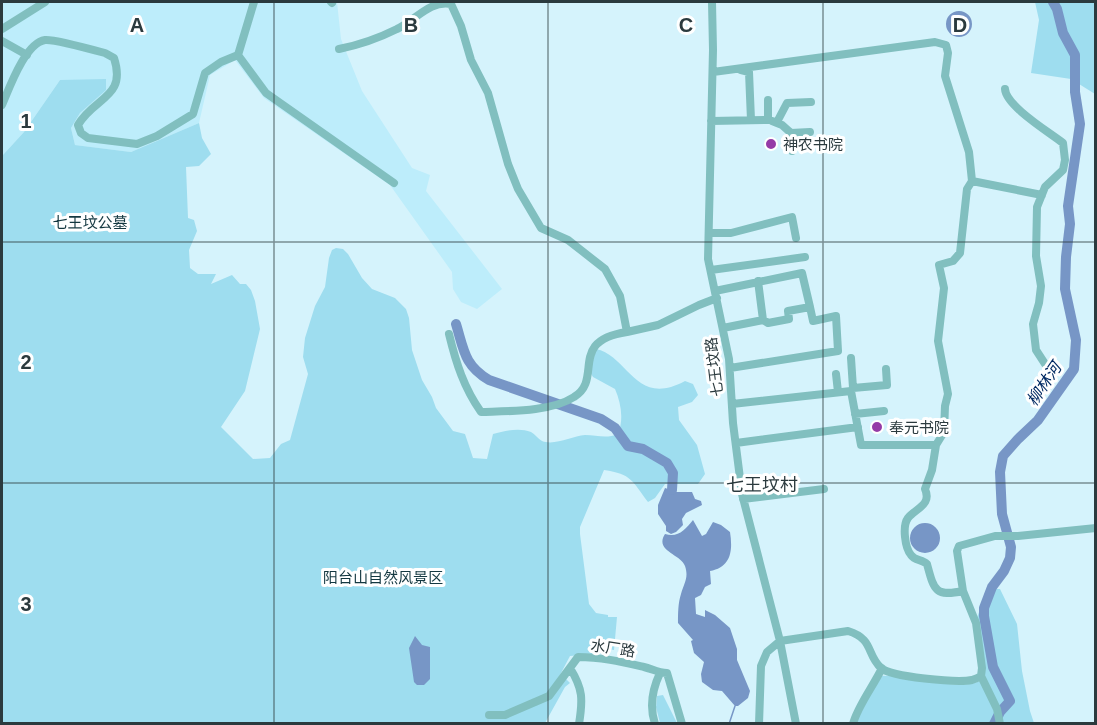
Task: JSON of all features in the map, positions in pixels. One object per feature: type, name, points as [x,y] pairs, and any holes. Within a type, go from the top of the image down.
[{"type":"street","points":[[2,29],[45,2]]},
{"type":"street","points":[[238,55],[254,2]]},
{"type":"street","points":[[339,49],[381,37],[400,28],[427,8],[444,2],[451,4],[471,60],[489,93],[508,164],[518,189],[541,228],[568,240],[605,268],[620,296],[627,332]]},
{"type":"street","name":"七王坟路","points":[[712,2],[713,72],[708,259],[730,368],[743,499],[780,641],[796,723]]},
{"type":"street","points":[[2,40],[27,55]]},
{"type":"street","points":[[2,105],[20,65],[34,45],[45,40],[105,53],[114,58],[118,80],[115,88],[83,116],[78,125],[81,133],[88,138],[137,144],[170,129],[193,114],[205,73],[221,62],[238,55]]},
{"type":"street","points":[[713,72],[935,42],[946,45],[948,53],[945,76],[969,152],[972,181],[967,189],[960,253],[953,261],[939,265],[944,288],[938,341],[948,394],[944,432],[936,445],[932,470],[925,489],[927,494],[924,506],[908,517],[905,523],[906,544],[910,555],[927,564],[934,587],[946,595],[963,591]]},
{"type":"street","points":[[238,55],[266,93],[394,183]]},
{"type":"street","points":[[741,69],[743,72],[748,72],[751,120]]},
{"type":"street","points":[[1005,88],[1005,93],[1012,103],[1063,143],[1065,160],[1063,170],[1045,188],[1037,207],[1036,256],[1041,286],[1039,303],[1032,324],[1036,350],[1049,370]]},
{"type":"street","points":[[768,100],[773,121]]},
{"type":"street","points":[[773,121],[787,103],[811,102]]},
{"type":"street","points":[[711,121],[773,121],[791,133],[810,132]]},
{"type":"street","points":[[791,133],[792,151]]},
{"type":"street","points":[[972,181],[1042,195]]},
{"type":"street","points":[[709,233],[731,233],[792,217],[796,238]]},
{"type":"street","points":[[711,270],[805,257]]},
{"type":"street","points":[[449,334],[457,368],[470,396],[481,412],[515,411],[552,405],[575,397],[584,385],[591,349],[601,339],[658,325],[716,295],[758,282],[802,273],[813,321],[836,316],[838,351],[730,368]]},
{"type":"street","points":[[758,282],[763,320]]},
{"type":"street","points":[[723,328],[763,320],[768,323],[789,319],[789,311],[810,307]]},
{"type":"street","points":[[851,358],[852,389],[861,445],[936,445]]},
{"type":"street","points":[[732,404],[887,385],[886,369]]},
{"type":"street","points":[[836,374],[838,392]]},
{"type":"street","points":[[855,414],[884,411]]},
{"type":"street","points":[[736,443],[858,427]]},
{"type":"street","points":[[743,499],[824,489]]},
{"type":"street","points":[[999,717],[981,676],[976,623],[963,591],[957,551],[959,546],[994,536],[1017,536],[1095,528]]},
{"type":"street","points":[[759,723],[761,666],[767,652],[780,641],[848,631],[858,634],[867,643],[882,668],[896,675],[972,680],[981,676]]},
{"type":"street","name":"水厂路","points":[[570,668],[578,657],[590,657],[619,661],[660,673]]},
{"type":"street","points":[[489,715],[505,715],[549,696],[567,675],[570,668]]},
{"type":"street","points":[[570,668],[579,682],[583,701],[579,723]]},
{"type":"street","points":[[853,723],[855,714],[873,687],[882,668]]},
{"type":"street","points":[[656,723],[652,713],[654,687],[660,673],[667,674],[682,723]]},
{"type":"shaded area","points":[[2,2],[337,2],[341,39],[362,91],[412,168],[430,175],[426,191],[502,289],[477,309],[461,302],[453,289],[452,272],[390,185],[264,98],[235,60],[210,75],[199,123],[131,152],[75,145],[71,128],[80,113],[93,101],[106,80],[60,80],[24,132],[2,156]]},
{"type":"shaded area","points":[[959,11],[969,14],[972,24],[969,34],[959,37],[949,34],[946,24],[949,14]]},
{"type":"shaded area","points":[[665,488],[677,492],[692,492],[695,499],[701,501],[702,505],[686,513],[682,519],[683,525],[671,534],[666,531],[666,526],[658,514],[658,505]]},
{"type":"shaded area","points":[[693,520],[702,536],[706,534],[713,522],[730,532],[729,557],[722,566],[710,571],[711,584],[695,598],[696,614],[705,617],[705,610],[730,628],[737,649],[737,660],[750,691],[748,698],[738,706],[735,706],[722,691],[713,690],[702,682],[704,662],[694,653],[691,641],[693,640],[678,623],[679,601],[686,580],[686,570],[683,562],[665,548],[663,540],[665,534],[674,535],[681,532]]},
{"type":"shaded area","points":[[925,523],[931,524],[939,532],[939,544],[931,552],[925,553],[919,552],[911,544],[910,538],[911,532],[919,524]]},
{"type":"shaded area","points":[[415,636],[422,645],[430,647],[430,679],[424,685],[417,685],[414,682],[409,648]]},
{"type":"green space","points":[[1035,2],[1095,2],[1095,94],[1071,79],[1031,73],[1039,20]]},
{"type":"green space","name":"阳台山自然风景区","points":[[106,79],[106,90],[80,113],[71,128],[75,145],[131,152],[199,123],[202,138],[211,154],[199,166],[186,167],[188,218],[194,220],[197,231],[189,250],[190,268],[198,274],[216,274],[211,284],[232,275],[240,284],[246,284],[255,301],[260,329],[245,391],[221,427],[253,459],[270,458],[281,444],[290,440],[308,374],[303,357],[305,338],[315,306],[325,287],[329,258],[332,250],[336,248],[343,249],[348,254],[362,278],[372,289],[395,298],[406,309],[412,350],[422,380],[436,408],[453,431],[465,434],[473,458],[487,459],[493,434],[507,431],[526,431],[547,442],[558,442],[585,435],[605,437],[618,434],[621,411],[615,389],[593,377],[590,372],[596,349],[607,353],[644,385],[668,388],[685,381],[693,384],[698,395],[692,402],[678,407],[679,420],[697,445],[705,474],[698,484],[665,484],[655,498],[648,502],[626,476],[604,470],[580,527],[580,534],[589,604],[596,613],[617,617],[614,650],[608,649],[608,653],[570,656],[552,690],[566,679],[570,683],[565,687],[545,723],[2,724],[2,156],[24,132],[60,80]]},
{"type":"green space","points":[[994,589],[1000,589],[1017,624],[1022,671],[1034,723],[855,724],[880,676],[958,684],[980,681],[977,618],[981,606]]},
{"type":"green space","points":[[663,695],[677,723],[660,723],[656,707],[657,696]]},
{"type":"waterway","name":"柳林河","points":[[994,724],[1000,712],[1010,701],[993,667],[984,616],[984,608],[992,587],[1010,558],[1011,547],[1002,514],[1000,472],[1003,456],[1038,420],[1074,369],[1076,340],[1065,289],[1070,224],[1068,206],[1080,124],[1075,92],[1075,55],[1063,33],[1053,2]]},
{"type":"waterway","points":[[456,324],[463,349],[474,369],[489,380],[601,419],[615,428],[628,446],[643,449],[667,463],[673,473],[672,490]]},
{"type":"waterway","points":[[729,724],[735,706]]},
{"type":"place","name":"神农书院","points":[[771,144]]},
{"type":"place","name":"奉元书院","points":[[877,427]]},
{"type":"district","name":"七王坟村","points":[[762,485]]},
{"type":"park label","name":"七王坟公墓","points":[[90,222]]}]
